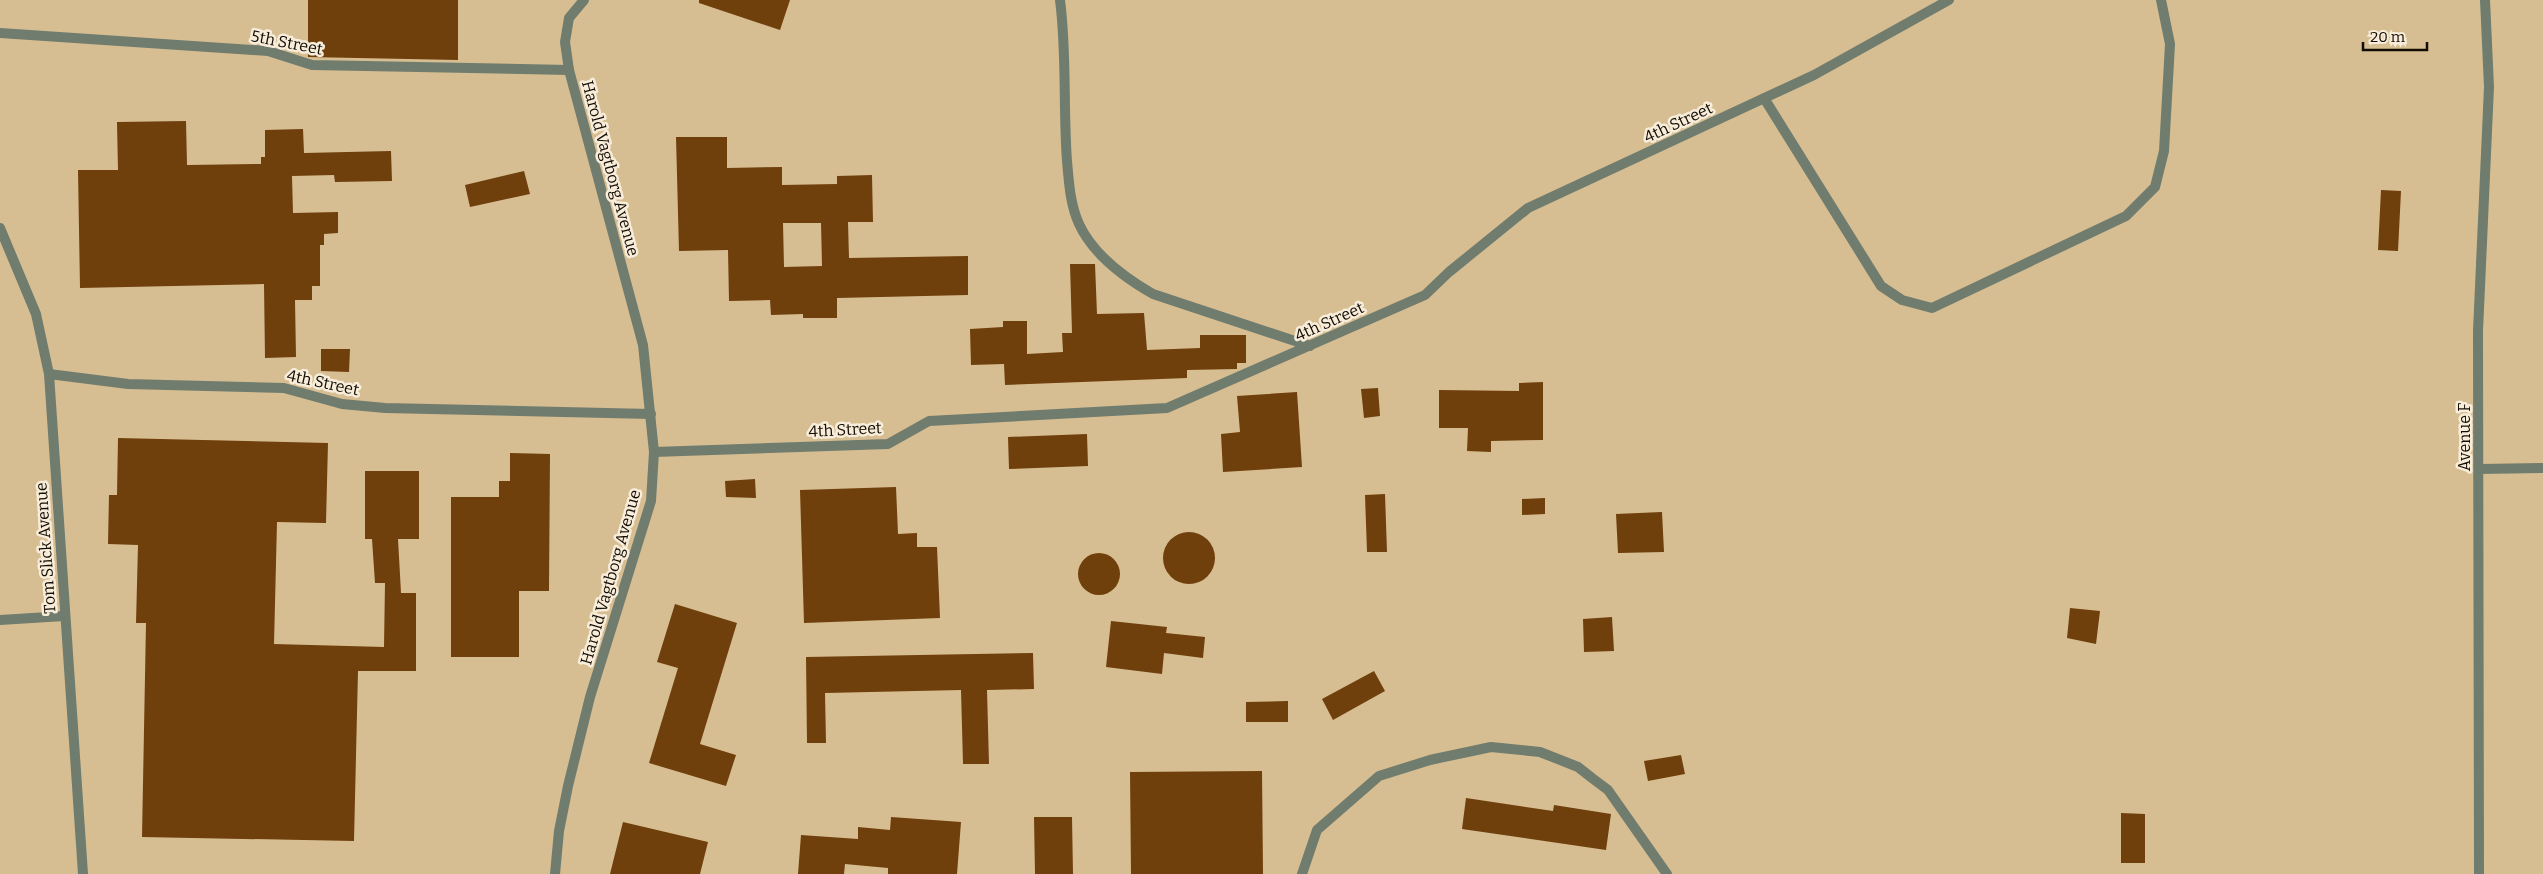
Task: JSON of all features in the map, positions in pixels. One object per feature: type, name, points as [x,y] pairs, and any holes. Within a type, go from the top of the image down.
[{"type":"street","name":"Harold Vagtborg Avenue","points":[[555,874],[568,786],[590,697],[651,501],[654,452],[643,345],[569,70],[565,42],[569,18],[584,0]]},
{"type":"street","points":[[1060,0],[1064,123],[1070,200],[1080,225],[1095,249],[1136,284],[1153,294],[1310,346]]},
{"type":"street","name":"4th Street","points":[[654,452],[888,444],[929,421],[1167,408],[1425,295],[1449,272],[1528,208],[1814,75],[1949,0]]},
{"type":"street","points":[[1764,98],[1881,286],[1902,300],[1932,308],[2126,216],[2155,187],[2164,151],[2170,44],[2161,0]]},
{"type":"street","name":"Avenue F","points":[[2479,874],[2478,331],[2489,87],[2485,0]]},
{"type":"street","name":"5th Street","points":[[0,33],[268,51],[312,65],[569,70]]},
{"type":"street","name":"Tom Slick Avenue","points":[[0,228],[36,314],[48,374],[83,874]]},
{"type":"street","name":"4th Street","points":[[48,374],[128,384],[284,388],[342,404],[385,408],[651,414]]},
{"type":"street","points":[[2479,469],[2543,468]]},
{"type":"street","points":[[0,620],[64,616]]},
{"type":"street","points":[[1302,874],[1317,830],[1379,776],[1430,760],[1491,747],[1540,752],[1578,767],[1608,790],[1667,874]]},
{"type":"shaded area","points":[[0,0],[2543,0],[2543,874],[0,874]]},
{"type":"building","points":[[308,0],[458,0],[458,60],[308,57]]},
{"type":"building","points":[[699,0],[790,0],[780,30],[699,3]]},
{"type":"building","points":[[186,121],[187,165],[261,164],[261,157],[265,157],[265,130],[303,129],[304,153],[391,151],[392,181],[335,182],[334,175],[292,176],[293,213],[338,212],[338,233],[324,234],[324,245],[320,245],[320,286],[312,286],[312,300],[295,300],[296,357],[265,358],[264,284],[80,288],[78,170],[118,170],[117,122]]},
{"type":"building","points":[[676,137],[727,137],[727,168],[782,167],[782,185],[837,184],[837,176],[872,175],[873,222],[848,222],[849,258],[968,256],[968,295],[837,298],[837,318],[803,318],[803,314],[771,315],[770,300],[729,301],[728,250],[679,251]],"holes":[[[783,223],[821,223],[822,266],[784,267]]]},
{"type":"building","points":[[524,171],[530,194],[470,207],[465,185]]},
{"type":"building","points":[[2381,190],[2401,191],[2398,251],[2378,250]]},
{"type":"building","points":[[1070,264],[1095,264],[1097,314],[1144,313],[1147,350],[1200,348],[1200,335],[1246,335],[1246,363],[1237,363],[1237,369],[1187,370],[1187,378],[1005,385],[1004,364],[971,365],[970,329],[1003,327],[1003,321],[1027,321],[1027,354],[1063,352],[1062,333],[1072,333]]},
{"type":"building","points":[[321,349],[350,349],[349,372],[321,371]]},
{"type":"building","points":[[1543,382],[1543,440],[1491,441],[1491,452],[1467,451],[1468,428],[1439,428],[1439,390],[1519,391],[1519,383]]},
{"type":"building","points":[[1378,388],[1380,416],[1364,418],[1361,389]]},
{"type":"building","points":[[1297,392],[1302,467],[1223,472],[1221,434],[1240,432],[1237,396]]},
{"type":"building","points":[[1087,434],[1088,466],[1009,469],[1008,437]]},
{"type":"building","points":[[118,438],[328,443],[326,523],[277,522],[274,644],[384,647],[385,583],[375,583],[372,539],[365,539],[365,471],[419,471],[419,539],[398,539],[401,593],[416,593],[416,671],[358,671],[354,841],[142,837],[146,623],[136,623],[138,545],[108,544],[109,495],[117,495]]},
{"type":"building","points":[[510,453],[550,454],[549,591],[519,591],[519,657],[451,657],[451,497],[499,497],[499,481],[510,481]]},
{"type":"building","points":[[755,479],[756,498],[726,497],[725,481]]},
{"type":"building","points":[[896,487],[898,534],[917,533],[917,547],[937,547],[940,618],[804,623],[800,490]]},
{"type":"building","points":[[1385,494],[1387,552],[1367,552],[1365,495]]},
{"type":"building","points":[[1545,498],[1545,514],[1522,515],[1522,499]]},
{"type":"building","points":[[1662,512],[1664,552],[1618,553],[1616,514]]},
{"type":"building","points":[[1184,532],[1194,532],[1208,539],[1215,553],[1215,563],[1208,577],[1194,584],[1184,584],[1174,580],[1167,573],[1163,563],[1163,553],[1167,543],[1174,536]]},
{"type":"building","points":[[1099,553],[1114,559],[1120,574],[1114,589],[1099,595],[1084,589],[1078,574],[1084,559]]},
{"type":"building","points":[[675,604],[737,623],[700,744],[736,755],[726,786],[649,763],[678,668],[657,662]]},
{"type":"building","points":[[2070,608],[2100,611],[2096,644],[2067,638]]},
{"type":"building","points":[[1612,617],[1614,651],[1584,652],[1583,619]]},
{"type":"building","points":[[1111,621],[1167,627],[1166,633],[1205,637],[1203,658],[1164,653],[1162,674],[1106,667]]},
{"type":"building","points":[[1033,653],[1034,689],[987,690],[989,764],[963,764],[961,690],[825,693],[826,743],[807,743],[806,657]]},
{"type":"building","points":[[1374,671],[1385,691],[1333,720],[1322,699]]},
{"type":"building","points":[[1288,701],[1288,722],[1246,722],[1246,702]]},
{"type":"building","points":[[1681,755],[1685,774],[1648,781],[1644,761]]},
{"type":"building","points":[[1262,771],[1263,874],[1131,874],[1130,772]]},
{"type":"building","points":[[1466,798],[1553,811],[1554,805],[1611,814],[1606,850],[1462,829]]},
{"type":"building","points":[[2121,813],[2145,814],[2145,863],[2121,863]]},
{"type":"building","points":[[891,817],[961,822],[957,874],[888,874],[888,868],[845,864],[844,874],[798,874],[801,835],[858,839],[858,827],[890,830]]},
{"type":"building","points":[[1034,817],[1072,817],[1073,874],[1035,874]]},
{"type":"building","points":[[623,822],[708,842],[700,874],[610,874]]}]
